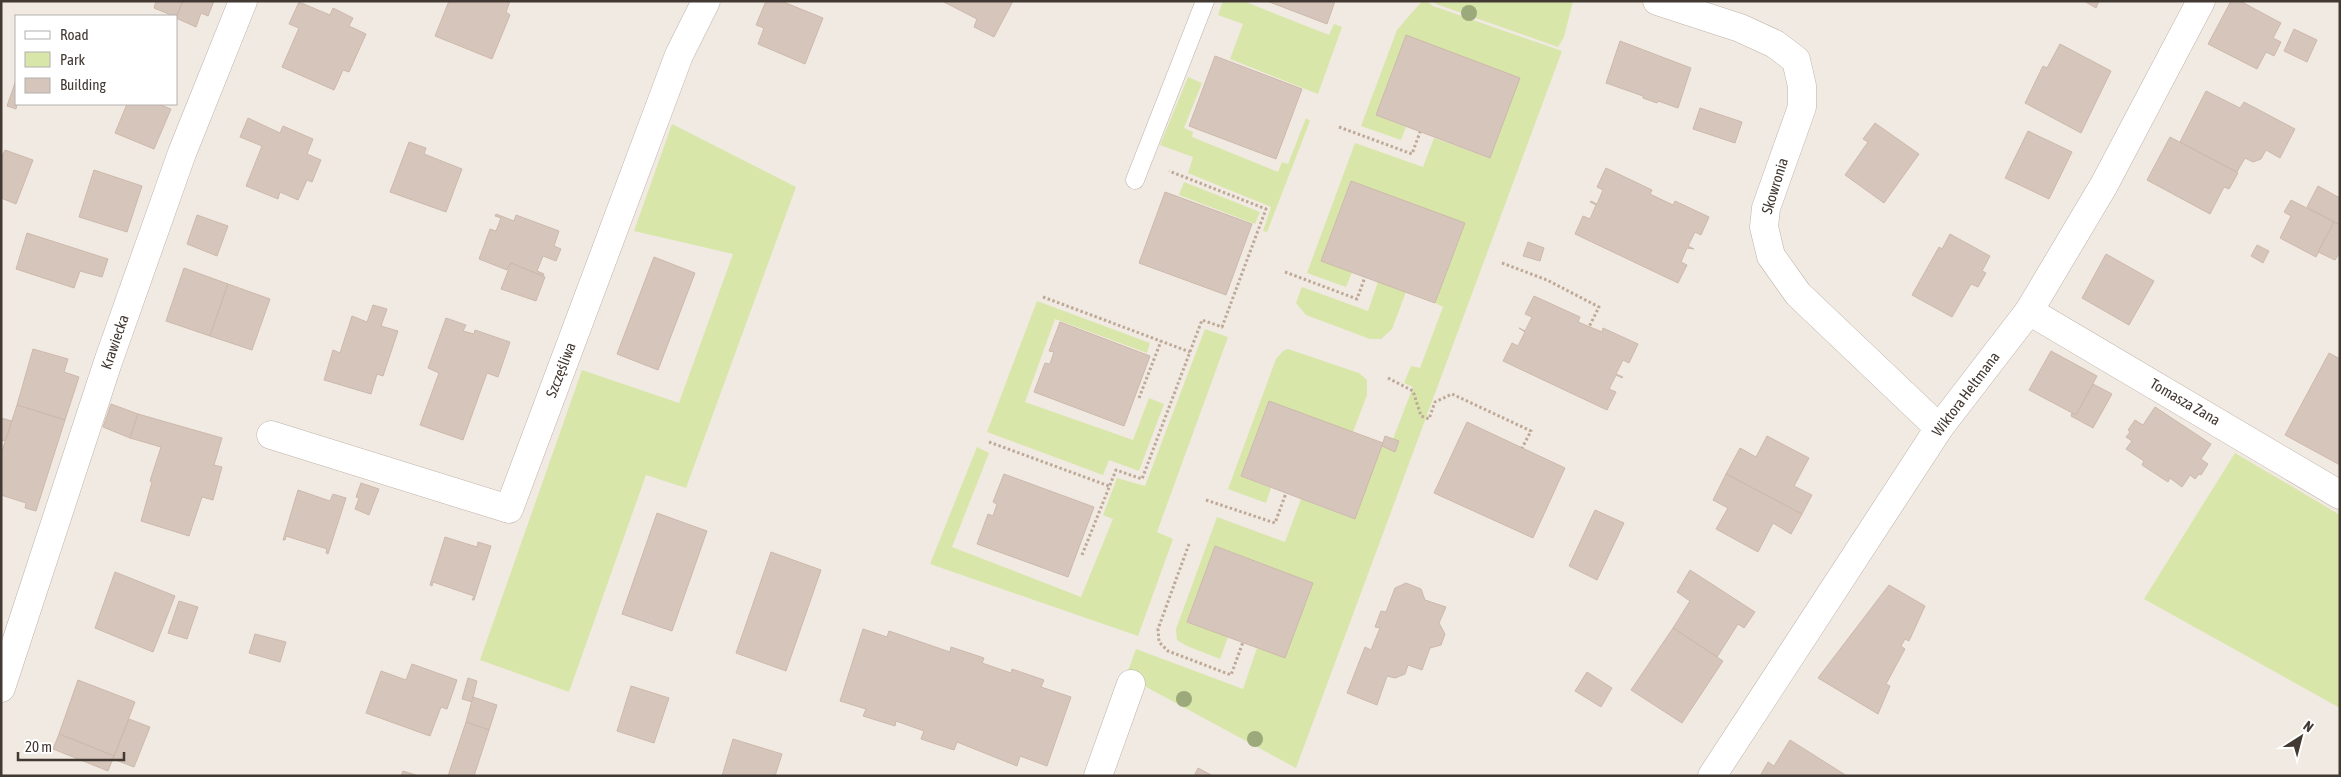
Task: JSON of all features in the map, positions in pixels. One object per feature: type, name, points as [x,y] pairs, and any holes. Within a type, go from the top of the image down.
[{"type":"street","name":"Krawiecka","points":[[1,688],[108,362],[182,154],[243,1]]},
{"type":"street","name":"Szczęśliwa","points":[[271,435],[508,509],[679,55],[706,1]]},
{"type":"street","name":"Skowronia","points":[[1657,1],[1740,28],[1775,44],[1796,60],[1802,86],[1802,107],[1766,208],[1764,227],[1771,256],[1798,294],[1939,428]]},
{"type":"street","name":"Wiktora Heltmana","points":[[1712,776],[1939,428],[2029,311],[2104,185],[2201,1]]},
{"type":"street","name":"Tomasza Zana","points":[[2029,311],[2340,495]]},
{"type":"street","points":[[1098,776],[1131,684]]},
{"type":"lane","points":[[1135,180],[1205,1]]},
{"type":"path","points":[[1338,127],[1412,154],[1420,132]]},
{"type":"path","points":[[1082,555],[1116,470],[1142,479],[1202,320],[1222,327],[1266,209],[1142,161]]},
{"type":"path","points":[[1502,263],[1547,280],[1599,307],[1589,327]]},
{"type":"path","points":[[1285,272],[1357,299],[1365,277]]},
{"type":"path","points":[[1043,297],[1190,352]]},
{"type":"path","points":[[1139,398],[1161,341]]},
{"type":"path","points":[[1388,378],[1413,391],[1421,416],[1429,419],[1436,402],[1452,394],[1531,431],[1522,448]]},
{"type":"path","points":[[989,442],[1109,486]]},
{"type":"path","points":[[1206,500],[1275,523],[1286,493]]},
{"type":"path","points":[[1189,544],[1158,629],[1159,642],[1168,651],[1231,675],[1243,642]]},
{"type":"green space","points":[[1223,1],[1243,1],[1329,35],[1334,24],[1342,27],[1318,94],[1230,59],[1243,24],[1218,15]]},
{"type":"green space","points":[[1422,1],[1427,1],[1433,6],[1562,51],[1296,768],[1126,676],[1136,649],[1243,689],[1257,648],[1285,658],[1313,583],[1215,546],[1187,621],[1228,637],[1220,659],[1177,640],[1176,629],[1217,517],[1285,542],[1301,499],[1354,519],[1382,446],[1395,451],[1399,441],[1393,439],[1413,387],[1404,383],[1411,366],[1420,368],[1443,307],[1435,303],[1465,223],[1351,181],[1321,261],[1352,272],[1346,287],[1307,273],[1355,143],[1423,167],[1434,138],[1490,158],[1519,79],[1406,36],[1376,115],[1406,127],[1401,140],[1361,126],[1397,30]]},
{"type":"green space","points":[[1434,1],[1573,1],[1564,37],[1558,47],[1436,4]]},
{"type":"green space","points":[[1188,77],[1202,83],[1184,128],[1193,132],[1192,137],[1278,172],[1282,162],[1288,164],[1306,118],[1310,121],[1267,232],[1263,231],[1271,207],[1188,173],[1193,157],[1160,145]]},
{"type":"green space","points":[[672,124],[796,187],[686,488],[646,475],[569,692],[480,660],[582,370],[679,403],[733,254],[634,231]]},
{"type":"green space","points":[[1184,182],[1260,212],[1255,224],[1179,195]]},
{"type":"green space","points":[[1378,282],[1406,292],[1392,329],[1381,339],[1370,339],[1306,315],[1296,303],[1302,287],[1368,311]]},
{"type":"green space","points":[[1037,301],[1150,343],[1147,353],[1055,319],[1025,402],[1133,440],[1149,398],[1164,404],[1139,471],[1109,460],[1103,475],[987,432]]},
{"type":"green space","points":[[1205,329],[1228,337],[1157,532],[1173,539],[1138,636],[930,564],[977,447],[989,453],[952,547],[1081,597],[1113,519],[1103,515],[1117,478],[1145,486]]},
{"type":"green space","points":[[1288,349],[1359,373],[1367,380],[1367,395],[1353,432],[1269,401],[1241,476],[1271,488],[1266,503],[1228,489],[1276,359],[1283,351]]},
{"type":"green space","points":[[2235,453],[2340,515],[2340,708],[2144,599]]},
{"type":"building","points":[[156,1],[183,1],[177,15],[171,15],[154,8]]},
{"type":"building","points":[[183,1],[214,1],[208,16],[201,13],[196,27],[178,19],[177,15]]},
{"type":"building","points":[[449,1],[510,1],[506,12],[510,15],[492,59],[435,36]]},
{"type":"building","points":[[766,1],[781,1],[823,18],[805,64],[758,44],[764,28],[756,25]]},
{"type":"building","points":[[942,1],[1013,1],[994,37],[974,27],[977,19]]},
{"type":"building","points":[[1267,1],[1335,1],[1327,24]]},
{"type":"building","points":[[2084,1],[2099,1],[2096,8]]},
{"type":"building","points":[[2231,1],[2240,1],[2281,23],[2273,38],[2281,42],[2274,56],[2266,52],[2257,69],[2208,44]]},
{"type":"building","points":[[299,2],[330,15],[333,8],[353,18],[349,26],[366,34],[349,72],[343,70],[334,90],[282,67],[299,28],[289,24]]},
{"type":"building","points":[[2294,29],[2317,40],[2307,62],[2284,51]]},
{"type":"building","points":[[1406,35],[1520,78],[1490,158],[1376,115]]},
{"type":"building","points":[[1620,41],[1691,68],[1678,108],[1658,101],[1657,103],[1606,83]]},
{"type":"building","points":[[2060,44],[2111,71],[2081,133],[2025,103],[2043,66],[2047,68]]},
{"type":"building","points":[[1215,56],[1302,89],[1276,159],[1189,126]]},
{"type":"building","points":[[15,83],[16,109],[7,106]]},
{"type":"building","points":[[2206,91],[2240,108],[2244,102],[2295,129],[2280,158],[2266,150],[2261,159],[2253,162],[2245,158],[2237,172],[2180,142]]},
{"type":"building","points":[[127,105],[161,105],[171,109],[154,149],[115,133]]},
{"type":"building","points":[[1700,108],[1742,122],[1735,143],[1693,129]]},
{"type":"building","points":[[248,118],[280,133],[283,126],[313,139],[307,154],[321,160],[312,182],[307,180],[298,200],[280,192],[278,199],[246,186],[262,146],[240,137]]},
{"type":"building","points":[[1875,123],[1919,154],[1884,203],[1845,175],[1868,142],[1863,139]]},
{"type":"building","points":[[2028,131],[2072,152],[2049,199],[2005,178]]},
{"type":"building","points":[[2170,137],[2238,173],[2229,189],[2224,187],[2210,214],[2147,180]]},
{"type":"building","points":[[409,142],[426,148],[424,154],[462,169],[446,212],[390,192]]},
{"type":"building","points":[[5,150],[33,160],[16,204],[1,198],[1,159]]},
{"type":"building","points":[[1606,168],[1652,190],[1650,194],[1673,205],[1675,201],[1709,217],[1701,235],[1695,232],[1688,246],[1694,249],[1687,248],[1681,262],[1687,265],[1678,283],[1575,234],[1583,216],[1590,219],[1596,205],[1590,202],[1597,204],[1603,190],[1597,187]]},
{"type":"building","points":[[94,170],[142,186],[127,232],[79,217]]},
{"type":"building","points":[[1351,181],[1465,223],[1435,303],[1321,261]]},
{"type":"building","points":[[2318,186],[2340,198],[2340,225],[2307,207]]},
{"type":"building","points":[[1165,192],[1252,224],[1226,295],[1139,263]]},
{"type":"building","points":[[2291,200],[2334,222],[2316,257],[2280,238],[2291,216],[2284,212]]},
{"type":"building","points":[[496,214],[514,221],[516,215],[559,231],[554,246],[561,249],[556,261],[543,256],[537,271],[544,274],[543,276],[510,263],[507,270],[479,259],[490,229],[496,231],[501,218],[495,216]]},
{"type":"building","points":[[197,215],[228,226],[217,256],[187,244]]},
{"type":"building","points":[[2334,222],[2340,225],[2340,252],[2335,260],[2318,252]]},
{"type":"building","points":[[27,233],[108,259],[102,277],[80,271],[74,288],[16,269]]},
{"type":"building","points":[[1950,234],[1990,256],[1982,271],[1986,273],[1978,287],[1971,284],[1952,317],[1912,295],[1939,247],[1942,249]]},
{"type":"building","points":[[1528,242],[1544,248],[1540,261],[1523,256]]},
{"type":"building","points":[[2257,245],[2269,251],[2263,263],[2251,256]]},
{"type":"building","points":[[2106,254],[2154,281],[2129,325],[2082,298]]},
{"type":"building","points":[[654,257],[695,273],[658,370],[617,354]]},
{"type":"building","points":[[511,263],[545,277],[536,301],[501,289]]},
{"type":"building","points":[[184,268],[228,284],[210,336],[166,321]]},
{"type":"building","points":[[228,284],[270,299],[252,350],[210,336]]},
{"type":"building","points":[[1534,296],[1580,317],[1578,322],[1602,332],[1603,328],[1638,344],[1629,363],[1623,360],[1616,374],[1623,377],[1616,375],[1609,389],[1616,392],[1607,410],[1503,361],[1512,343],[1518,346],[1525,332],[1519,328],[1525,331],[1532,317],[1525,314]]},
{"type":"building","points":[[373,305],[387,309],[381,326],[398,331],[383,376],[377,374],[371,394],[324,380],[333,350],[340,353],[352,316],[367,322]]},
{"type":"building","points":[[446,318],[466,325],[463,331],[474,334],[475,330],[510,342],[498,377],[487,373],[463,440],[420,425],[439,373],[428,368]]},
{"type":"building","points":[[1060,322],[1150,356],[1124,426],[1034,392],[1045,363],[1050,364],[1054,352],[1049,351]]},
{"type":"building","points":[[33,349],[68,359],[64,372],[79,377],[65,420],[17,405]]},
{"type":"building","points":[[2051,351],[2097,376],[2076,415],[2029,390]]},
{"type":"building","points":[[2329,353],[2340,359],[2340,465],[2285,435]]},
{"type":"building","points":[[2093,384],[2112,394],[2093,428],[2071,416],[2072,413],[2076,415]]},
{"type":"building","points":[[1269,401],[1383,443],[1355,519],[1241,476]]},
{"type":"building","points":[[111,404],[138,414],[130,438],[103,427]]},
{"type":"building","points":[[17,405],[65,420],[36,511],[25,508],[26,503],[1,495],[1,454]]},
{"type":"building","points":[[2155,407],[2211,444],[2201,459],[2208,464],[2201,475],[2199,474],[2195,479],[2190,475],[2182,487],[2170,478],[2168,482],[2142,465],[2144,461],[2126,449],[2132,441],[2126,437],[2130,432],[2128,430],[2135,420],[2143,425]]},
{"type":"building","points":[[138,414],[222,438],[214,465],[222,467],[213,500],[202,497],[189,536],[141,521],[152,482],[150,481],[161,447],[130,438]]},
{"type":"building","points":[[1,418],[12,421],[5,441],[1,440]]},
{"type":"building","points":[[1467,422],[1565,468],[1533,538],[1434,493]]},
{"type":"building","points":[[1385,436],[1399,441],[1395,452],[1382,446]]},
{"type":"building","points":[[1767,436],[1809,458],[1794,486],[1812,495],[1802,514],[1726,474],[1740,448],[1756,457]]},
{"type":"building","points":[[1004,474],[1094,507],[1068,577],[977,544],[988,514],[993,516],[997,504],[993,502]]},
{"type":"building","points":[[1726,474],[1802,514],[1791,534],[1773,523],[1758,552],[1716,529],[1728,508],[1713,500]]},
{"type":"building","points":[[361,483],[379,489],[369,515],[355,509],[359,498],[356,497]]},
{"type":"building","points":[[298,490],[330,501],[333,494],[346,498],[328,554],[326,553],[327,549],[286,536],[285,540],[283,540]]},
{"type":"building","points":[[1595,510],[1624,523],[1597,580],[1569,566]]},
{"type":"building","points":[[657,513],[707,531],[672,631],[622,614]]},
{"type":"building","points":[[445,537],[477,547],[478,542],[491,546],[474,600],[472,600],[474,596],[433,582],[432,586],[430,585]]},
{"type":"building","points":[[1215,546],[1313,583],[1285,658],[1187,622]]},
{"type":"building","points":[[771,552],[821,570],[786,671],[736,653]]},
{"type":"building","points":[[1690,570],[1755,612],[1744,628],[1738,624],[1717,657],[1673,628],[1690,601],[1677,592]]},
{"type":"building","points":[[115,572],[175,596],[153,652],[95,628]]},
{"type":"building","points":[[1406,583],[1421,589],[1425,600],[1446,607],[1439,623],[1445,634],[1441,645],[1430,648],[1422,670],[1408,665],[1405,674],[1395,678],[1387,676],[1377,705],[1347,693],[1365,647],[1371,650],[1380,628],[1375,627],[1381,611],[1386,612],[1395,588]]},
{"type":"building","points":[[1889,585],[1925,606],[1909,641],[1905,639],[1901,646],[1905,649],[1886,684],[1890,686],[1878,714],[1818,678]]},
{"type":"building","points":[[179,601],[198,607],[187,639],[168,633]]},
{"type":"building","points":[[1673,628],[1723,661],[1682,723],[1631,690]]},
{"type":"building","points":[[863,629],[887,637],[889,631],[950,652],[951,647],[984,658],[982,663],[1011,673],[1012,669],[1044,680],[1041,687],[1071,697],[1047,766],[1020,756],[1017,766],[957,742],[954,750],[921,739],[924,731],[896,721],[895,726],[863,716],[866,709],[840,701]]},
{"type":"building","points":[[255,634],[286,642],[280,662],[249,653]]},
{"type":"building","points":[[412,664],[457,680],[447,709],[441,707],[430,736],[366,713],[381,671],[406,680]]},
{"type":"building","points":[[1587,672],[1612,688],[1601,707],[1575,691]]},
{"type":"building","points":[[468,678],[477,681],[472,702],[462,699]]},
{"type":"building","points":[[78,680],[135,702],[114,756],[59,734]]},
{"type":"building","points":[[631,686],[669,698],[654,743],[617,731]]},
{"type":"building","points":[[473,697],[497,705],[489,730],[466,722]]},
{"type":"building","points":[[129,719],[150,727],[134,767],[113,759]]},
{"type":"building","points":[[466,722],[489,730],[474,776],[448,776]]},
{"type":"building","points":[[59,734],[114,756],[108,771],[53,749]]},
{"type":"building","points":[[733,739],[782,754],[775,776],[722,776]]},
{"type":"building","points":[[1790,740],[1847,776],[1760,776],[1768,762],[1774,766]]},
{"type":"building","points":[[1198,768],[1213,776],[1194,776]]},
{"type":"building","points":[[403,771],[419,776],[401,776]]}]
